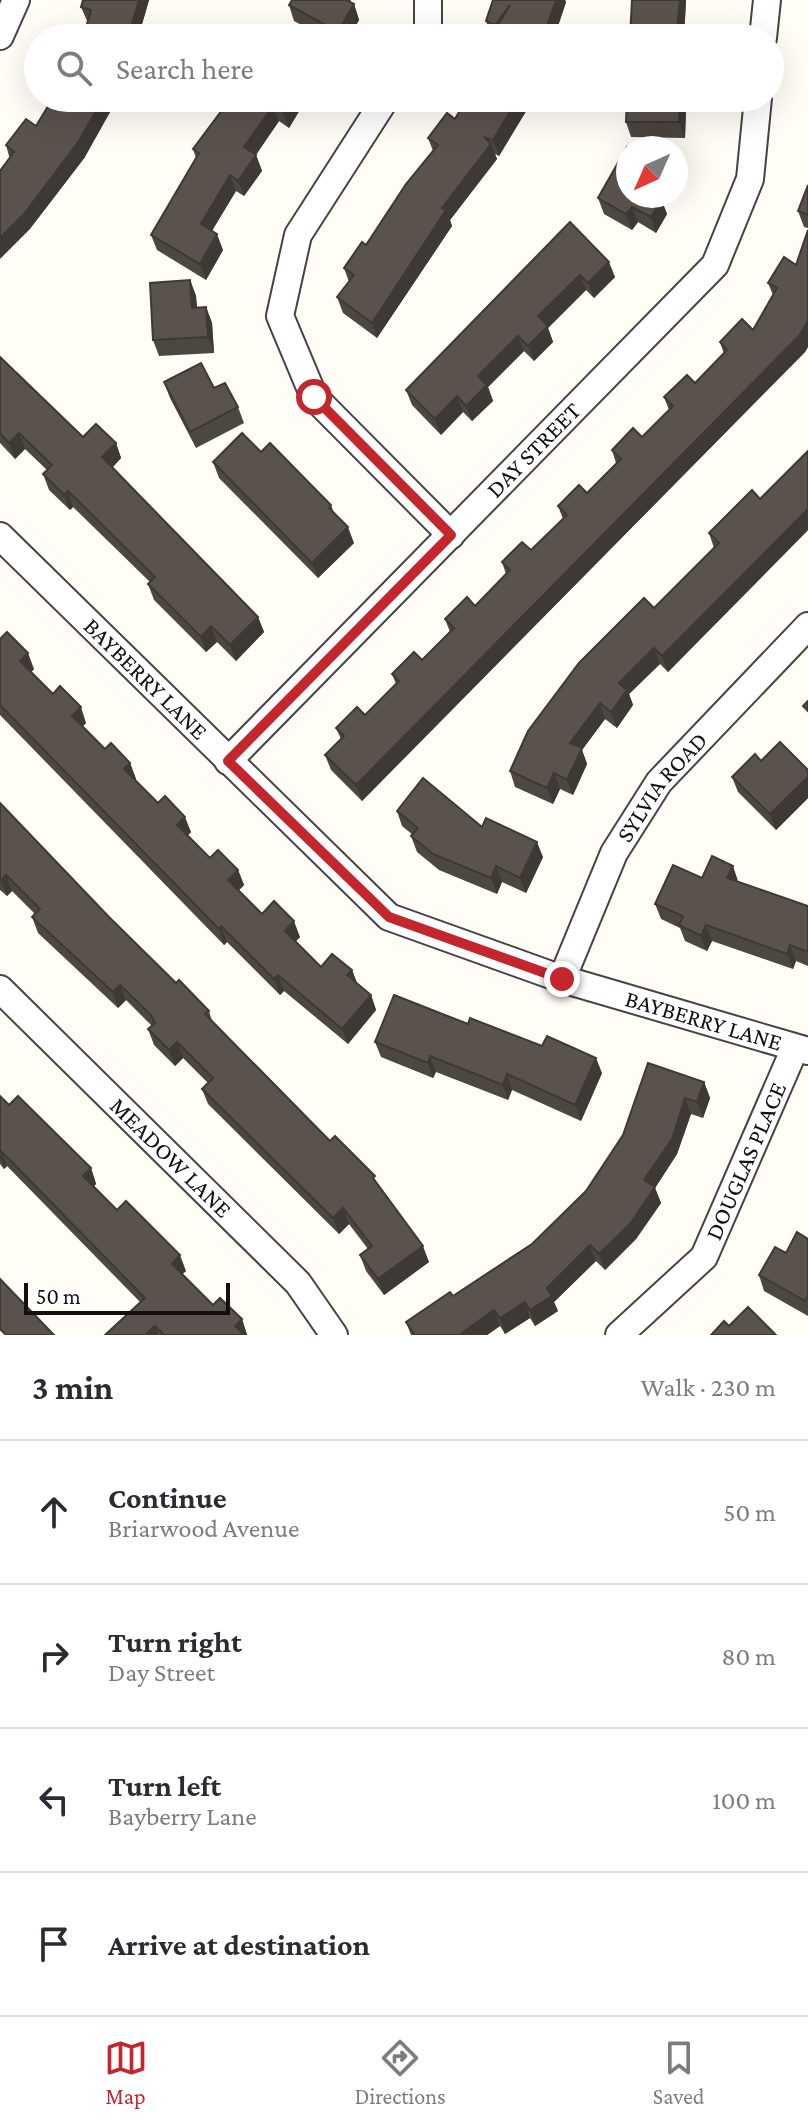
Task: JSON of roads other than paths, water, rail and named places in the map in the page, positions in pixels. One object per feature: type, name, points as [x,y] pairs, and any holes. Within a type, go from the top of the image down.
[{"type":"street","points":[[0,36],[16,0]]},
{"type":"street","points":[[428,0],[428,24]]},
{"type":"street","points":[[764,24],[767,0]]},
{"type":"street","points":[[377,112],[298,235],[280,316],[314,397],[451,535]]},
{"type":"street","name":"DAY STREET","points":[[228,761],[715,265],[750,179],[757,112]]},
{"type":"street","name":"BAYBERRY LANE","points":[[0,536],[389,917],[562,979],[802,1050]]},
{"type":"street","name":"SYLVIA ROAD","points":[[562,979],[614,853],[659,782],[808,626]]},
{"type":"street","name":"MEADOW LANE","points":[[0,989],[298,1283],[334,1335]]},
{"type":"street","name":"DOUGLAS PLACE","points":[[619,1335],[704,1257],[802,1050]]}]
